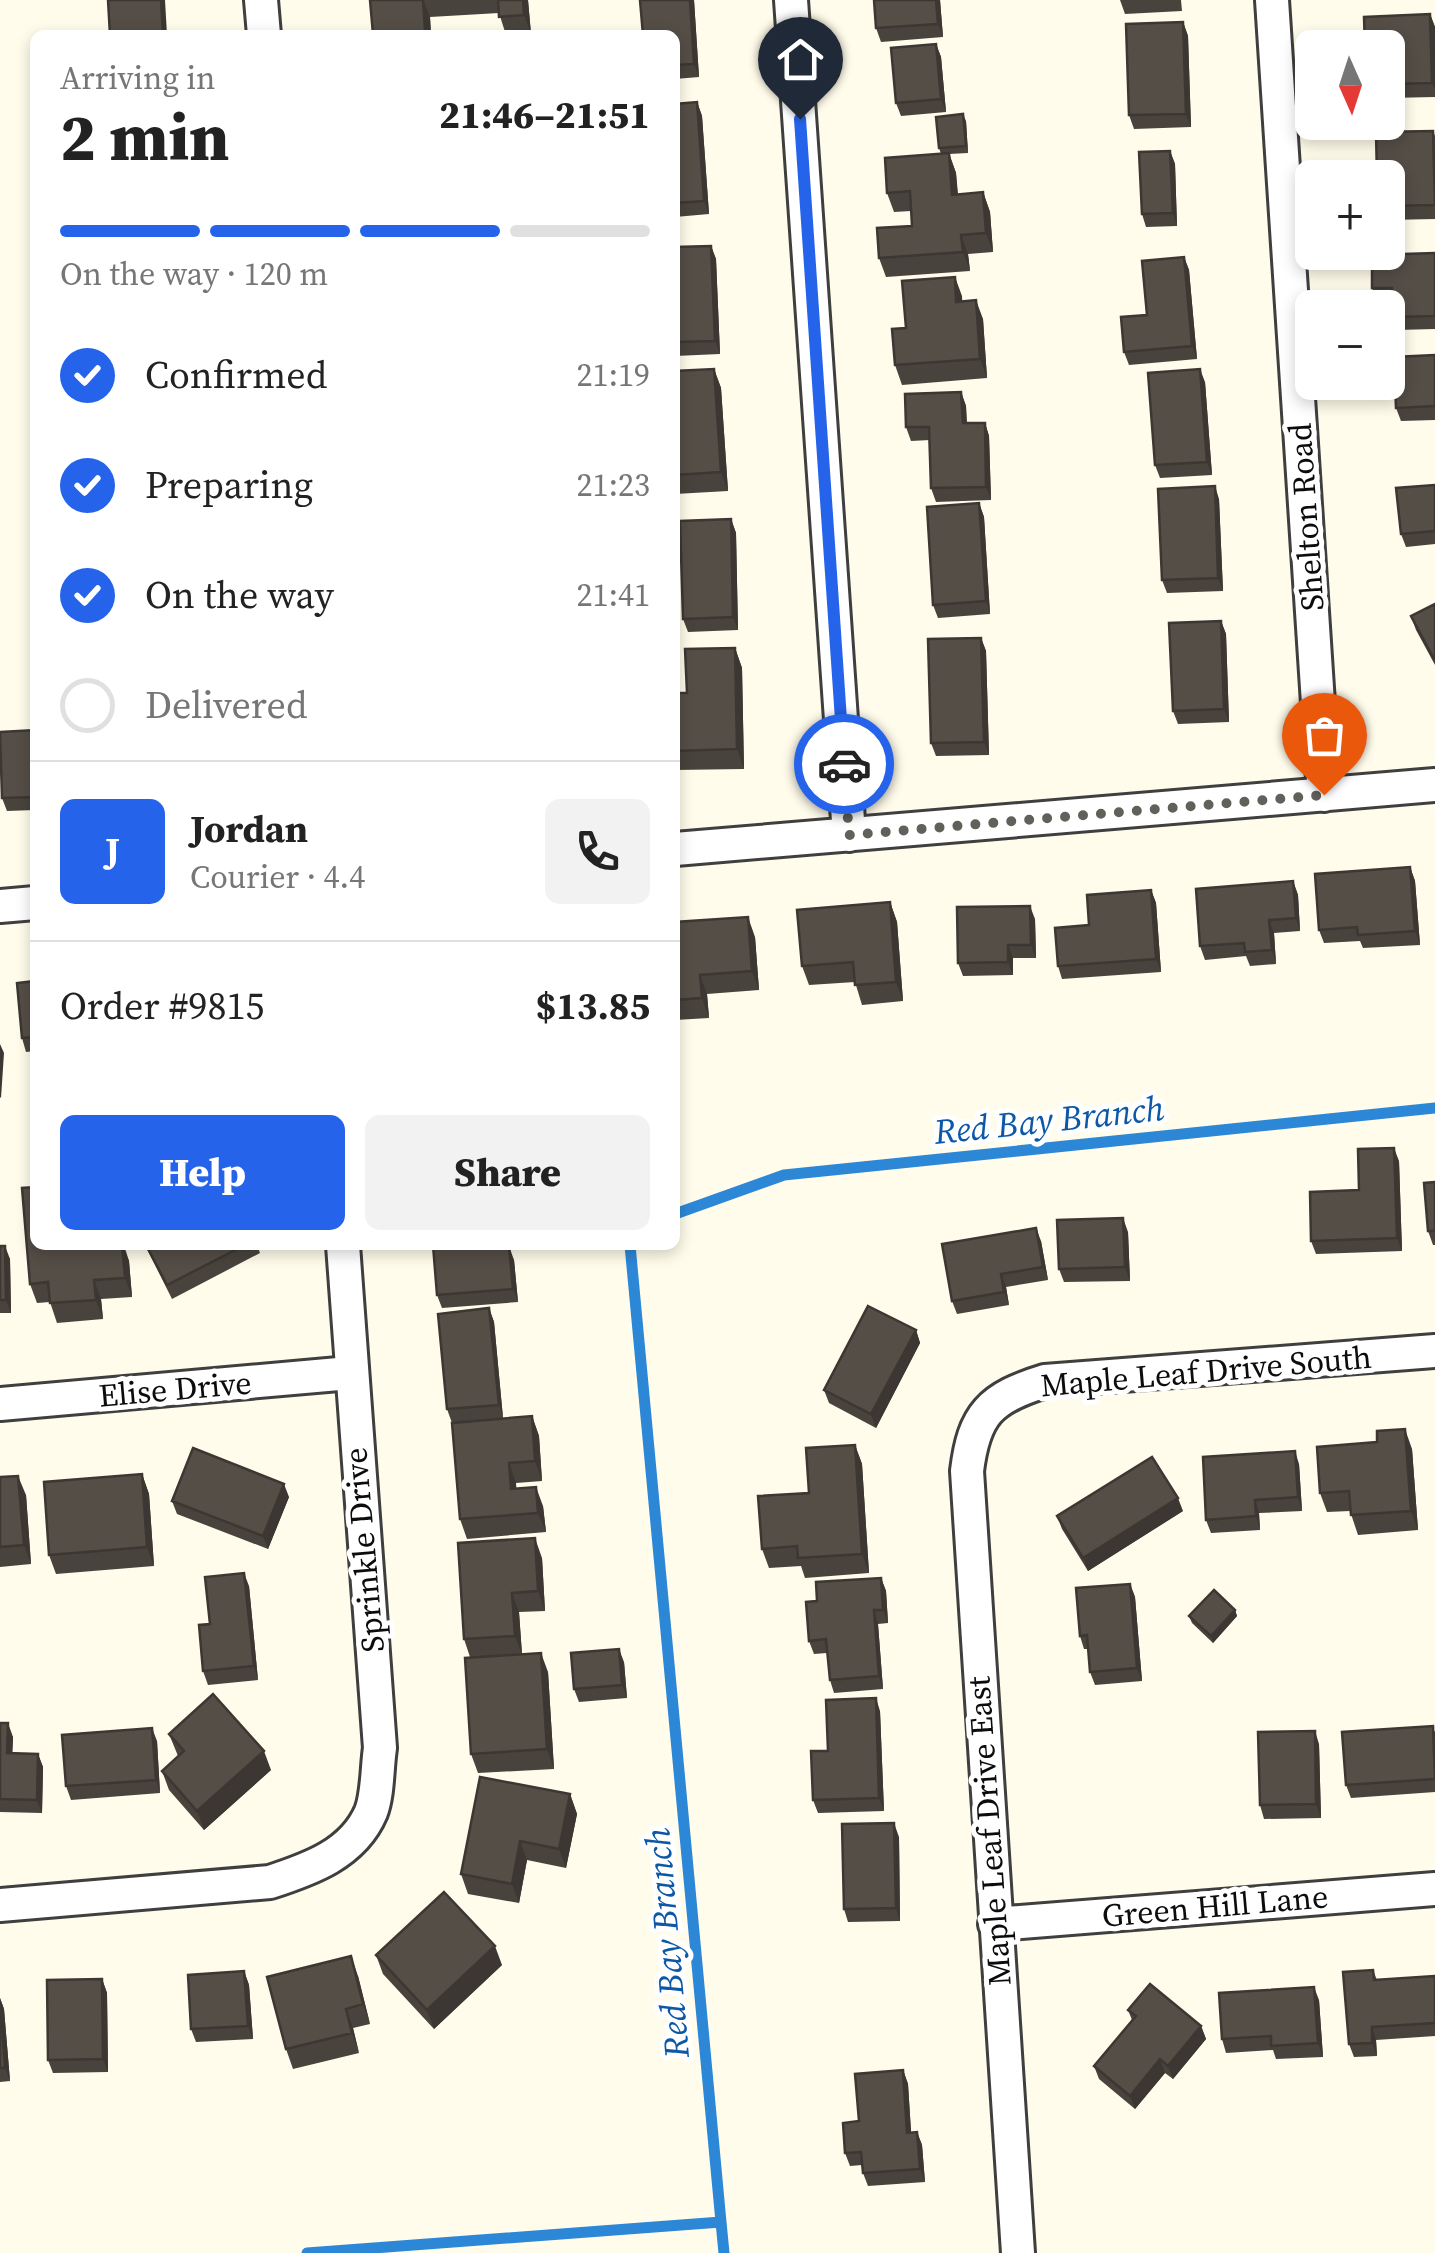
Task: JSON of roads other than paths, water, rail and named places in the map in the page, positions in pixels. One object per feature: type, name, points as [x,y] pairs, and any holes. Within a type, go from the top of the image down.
[{"type":"street","points":[[261,0],[264,30]]},
{"type":"street","points":[[791,0],[849,835]]},
{"type":"street","name":"Shelton Road","points":[[1272,0],[1324,795]]},
{"type":"street","points":[[680,849],[1435,785]]},
{"type":"street","points":[[0,906],[30,903]]},
{"type":"street","name":"Sprinkle Drive","points":[[0,1905],[270,1882],[310,1870],[347,1846],[372,1810],[380,1748],[343,1250]]},
{"type":"street","name":"Maple Leaf Drive South","points":[[985,1413],[1008,1392],[1045,1381],[1435,1351]]},
{"type":"street","name":"Elise Drive","points":[[0,1404],[350,1374]]},
{"type":"street","name":"Maple Leaf Drive East","points":[[985,1413],[971,1433],[966,1471],[1018,2253]]},
{"type":"street","name":"Green Hill Lane","points":[[995,1924],[1435,1889]]},
{"type":"waterway","name":"Red Bay Branch","points":[[680,1212],[784,1175],[1435,1108]]},
{"type":"waterway","name":"Red Bay Branch","points":[[307,2253],[721,2222],[630,1250]]},
{"type":"waterway","points":[[721,2222],[724,2253]]}]
